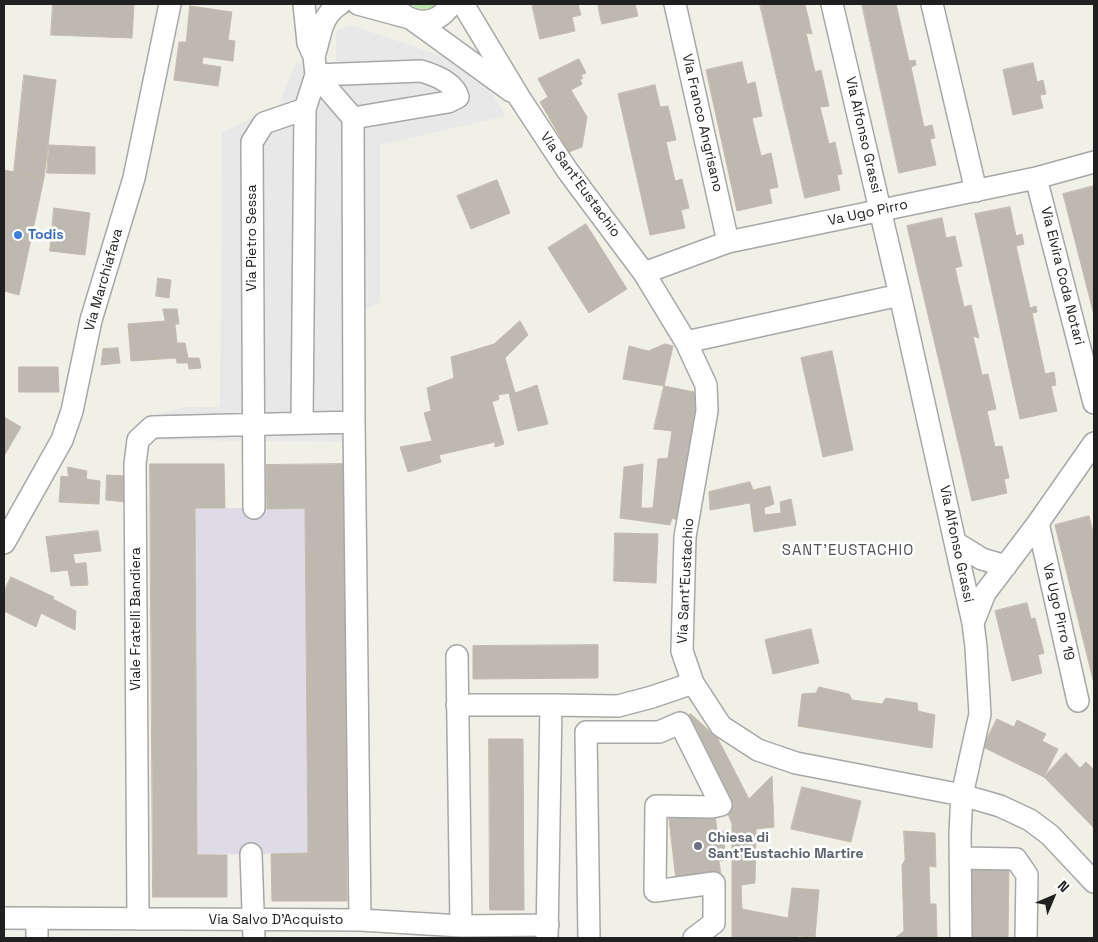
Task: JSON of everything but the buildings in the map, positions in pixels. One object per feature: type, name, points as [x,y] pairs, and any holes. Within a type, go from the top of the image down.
[{"type":"street","name":"Via Marchiafava","points":[[4,543],[62,440],[72,411],[91,320],[134,178],[170,4]]},
{"type":"street","points":[[304,4],[308,43],[315,66],[353,118],[354,422],[360,920]]},
{"type":"street","points":[[302,423],[305,109],[323,21],[340,4]]},
{"type":"street","points":[[358,4],[430,20],[438,17],[451,4]]},
{"type":"street","name":"Via Sant'Eustachio","points":[[463,4],[520,98],[567,170],[644,273],[686,342],[706,385],[707,411],[685,538],[682,651],[693,682],[721,726],[758,750],[796,762],[962,795],[1000,806],[1030,820],[1050,835],[1094,882]]},
{"type":"street","name":"Via Franco Angrisano","points":[[675,4],[728,242]]},
{"type":"street","name":"Via Alfonso Grassi","points":[[832,4],[973,623],[980,714],[962,795],[960,858],[961,938]]},
{"type":"street","points":[[932,4],[976,191]]},
{"type":"street","name":"Via Sant'Eustachio","points":[[404,14],[520,98]]},
{"type":"street","points":[[315,66],[421,71],[435,75],[449,84],[456,90],[458,97],[448,102],[353,118]]},
{"type":"street","name":"Via Pietro Sessa","points":[[254,508],[252,142],[264,123],[305,109]]},
{"type":"street","name":"Va Ugo Pirro","points":[[644,273],[728,242],[1036,178],[1094,162]]},
{"type":"street","name":"Via Elvira Coda Notari","points":[[1036,178],[1094,403]]},
{"type":"street","points":[[686,342],[900,296]]},
{"type":"street","name":"Viale Fratelli Bandiera","points":[[138,919],[135,464],[138,440],[152,427],[354,422]]},
{"type":"street","points":[[973,623],[985,593],[1038,523],[1094,442]]},
{"type":"street","name":"Va Ugo Pirro 19","points":[[1038,523],[1078,701]]},
{"type":"street","points":[[956,543],[982,559],[1006,566]]},
{"type":"street","points":[[457,656],[461,926]]},
{"type":"street","points":[[457,705],[618,706],[652,697],[693,682]]},
{"type":"street","points":[[548,931],[551,705]]},
{"type":"street","points":[[589,938],[586,732],[660,732],[680,723],[721,805],[712,807],[656,806],[655,891],[714,882],[714,923],[694,938]]},
{"type":"street","points":[[251,854],[254,928]]},
{"type":"street","points":[[960,858],[1016,859],[1027,876],[1026,938]]},
{"type":"street","name":"Via Salvo D'Acquisto","points":[[4,918],[37,928],[138,919],[254,928],[360,920],[548,931]]},
{"type":"green space","points":[[410,4],[437,4],[423,9]]},
{"type":"shaded area","points":[[350,25],[454,60],[490,90],[506,116],[380,145],[380,302],[362,311],[365,442],[150,440],[155,416],[184,407],[220,407],[222,132],[278,106],[296,63],[336,65],[336,31]]},
{"type":"shaded area","points":[[195,508],[305,508],[308,853],[197,855]]},
{"type":"place","name":"Todis","points":[[18,235]]},
{"type":"place","name":"Chiesa di Sant'Eustachio Martire","points":[[698,846]]},
{"type":"district","name":"SANT'EUSTACHIO","points":[[848,551]]}]
